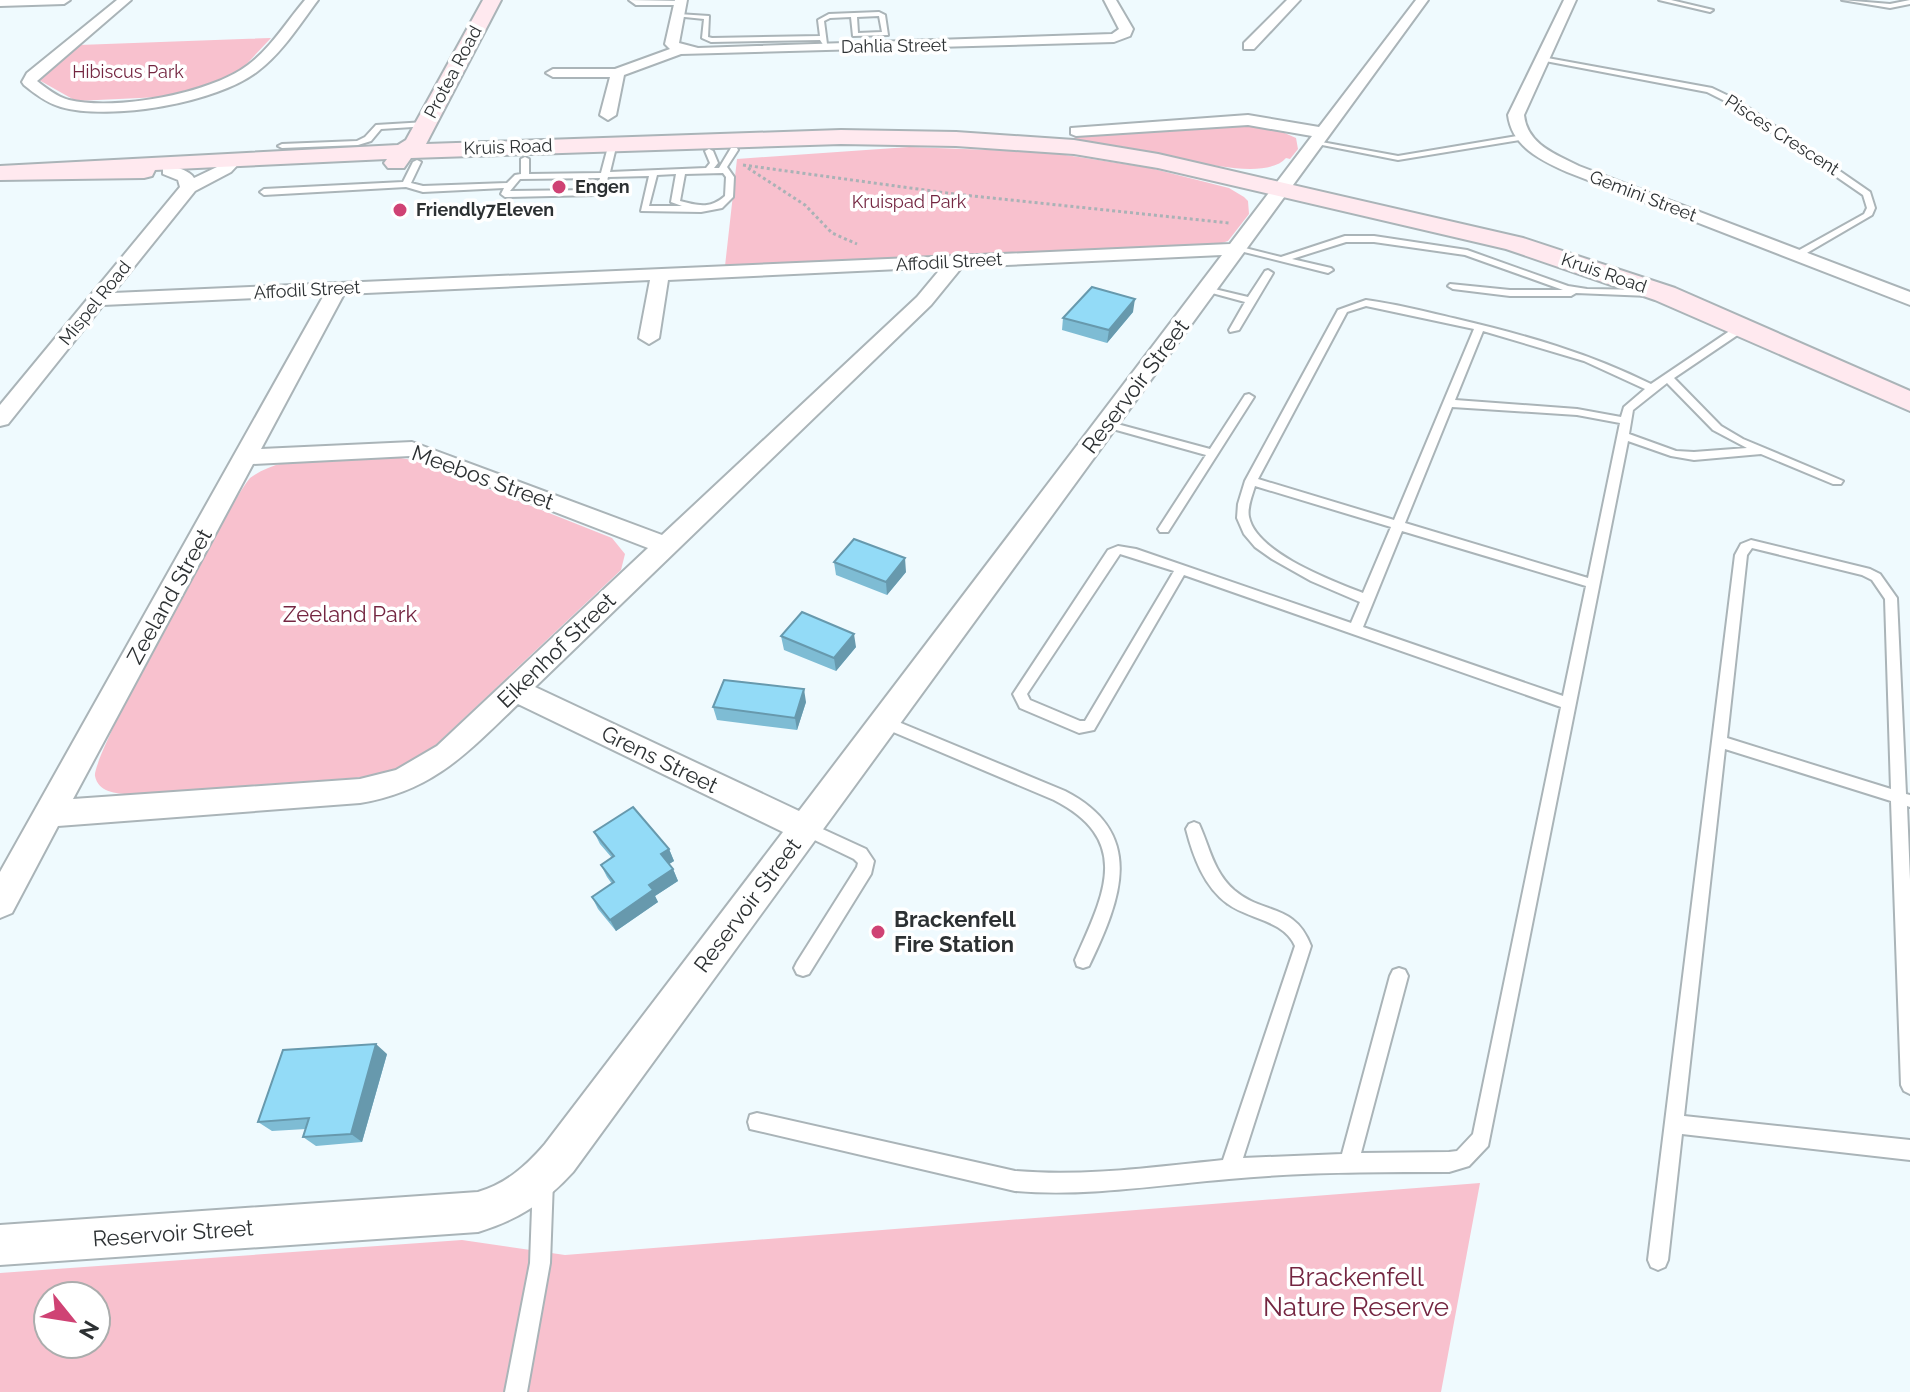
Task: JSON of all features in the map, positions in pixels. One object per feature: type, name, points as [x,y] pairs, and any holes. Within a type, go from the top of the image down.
[{"type":"street","points":[[0,2],[64,0]]},
{"type":"street","points":[[125,0],[32,76],[29,82],[60,102],[74,105],[145,104],[198,92],[233,80],[254,68],[312,0]]},
{"type":"street","name":"Protea Road","points":[[410,159],[492,0]]},
{"type":"street","name":"Dahlia Street","points":[[617,73],[680,50],[824,42],[1114,38],[1125,33],[1126,29],[1110,0]]},
{"type":"street","points":[[1249,46],[1294,0]]},
{"type":"street","points":[[1282,189],[1422,0]]},
{"type":"street","points":[[1523,137],[1516,125],[1516,115],[1570,0]]},
{"type":"street","points":[[680,6],[672,44],[680,50]]},
{"type":"street","points":[[553,73],[617,73],[618,82],[608,115]]},
{"type":"street","points":[[1076,131],[1248,120],[1320,138]]},
{"type":"street","name":"Kruis Road","points":[[410,159],[525,167],[841,137],[1027,142],[1074,147],[1147,159],[1514,243],[1665,294],[1910,402]]},
{"type":"street","name":"Gemini Street","points":[[1523,137],[1541,153],[1573,169],[1910,299]]},
{"type":"street","name":"Kruis Road","points":[[118,169],[148,164],[410,159],[609,158],[724,162],[899,139]]},
{"type":"street","name":"Kruis Road","points":[[0,173],[118,169],[169,171],[231,164]]},
{"type":"street","name":"Mispel Road","points":[[0,419],[189,187],[231,164]]},
{"type":"street","points":[[169,171],[185,177],[189,187]]},
{"type":"street","name":"Reservoir Street","points":[[0,1245],[478,1212],[515,1198],[543,1177],[1282,189]]},
{"type":"street","name":"Affodil Street","points":[[98,299],[957,261],[1246,237]]},
{"type":"street","name":"Eikenhof Street","points":[[49,814],[382,788],[405,781],[434,764],[924,301],[957,261]]},
{"type":"street","points":[[649,338],[660,274]]},
{"type":"street","name":"Zeeland Street","points":[[0,903],[337,289]]},
{"type":"street","name":"Meebos Street","points":[[245,457],[412,449],[666,546]]},
{"type":"street","name":"Grens Street","points":[[515,690],[805,828]]},
{"type":"lane","points":[[632,0],[660,1],[707,17],[705,38],[711,40],[824,42],[822,17],[854,15],[884,16],[886,34],[855,35],[854,15]]},
{"type":"lane","points":[[1662,0],[1710,10]]},
{"type":"lane","points":[[1845,0],[1890,6],[1910,2]]},
{"type":"lane","name":"Pisces Crescent","points":[[1542,59],[1709,90],[1734,102],[1867,194],[1871,208],[1868,215],[1797,255]]},
{"type":"lane","points":[[282,146],[358,143],[368,139],[379,127],[426,124]]},
{"type":"lane","points":[[1320,138],[1398,158],[1523,137]]},
{"type":"lane","points":[[525,167],[505,194],[592,193],[601,189],[609,158],[654,173],[681,172],[724,162],[730,177],[729,197],[719,206],[642,208],[654,173]]},
{"type":"lane","points":[[410,159],[423,189],[509,185]]},
{"type":"lane","points":[[264,192],[385,186],[410,159]]},
{"type":"lane","points":[[385,186],[410,159]]},
{"type":"lane","points":[[681,172],[676,203],[719,206]]},
{"type":"lane","points":[[1246,237],[1283,259],[1328,270]]},
{"type":"lane","points":[[1283,259],[1336,241],[1374,239],[1467,253],[1566,288],[1587,292]]},
{"type":"lane","points":[[1234,330],[1268,273]]},
{"type":"lane","points":[[1453,286],[1510,293],[1665,294]]},
{"type":"lane","points":[[1206,290],[1251,301]]},
{"type":"lane","points":[[1367,600],[1329,584],[1264,548],[1249,533],[1243,520],[1251,481],[1343,310],[1366,303],[1383,305],[1479,328],[1591,358],[1652,388]]},
{"type":"lane","points":[[1355,630],[1479,328]]},
{"type":"lane","points":[[757,1122],[1015,1181],[1053,1186],[1230,1169],[1349,1162],[1449,1162],[1462,1159],[1481,1139],[1628,409],[1652,388],[1741,328]]},
{"type":"lane","points":[[1669,379],[1717,428],[1759,451],[1837,481]]},
{"type":"lane","points":[[1164,529],[1249,397]]},
{"type":"lane","points":[[1448,403],[1577,412],[1623,428],[1675,454],[1694,456],[1759,451]]},
{"type":"lane","points":[[1106,424],[1212,453]]},
{"type":"lane","points":[[1251,481],[1593,584]]},
{"type":"lane","points":[[1658,1260],[1741,555],[1745,547],[1763,544],[1866,572],[1876,577],[1891,598],[1904,799],[1910,1085]]},
{"type":"lane","points":[[1181,570],[1089,726],[1079,727],[1031,708],[1021,699],[1020,694],[1112,553],[1118,550],[1132,552],[1567,703]]},
{"type":"lane","points":[[884,722],[1069,800],[1100,825],[1111,845],[1115,883],[1101,925],[1083,960]]},
{"type":"lane","points":[[1719,741],[1904,799]]},
{"type":"lane","points":[[803,968],[865,869],[866,861],[860,854],[805,828]]},
{"type":"lane","points":[[1194,829],[1198,850],[1222,890],[1234,901],[1289,925],[1301,938],[1303,946],[1230,1169]]},
{"type":"lane","points":[[1349,1162],[1399,976]]},
{"type":"lane","points":[[1674,1124],[1910,1150]]},
{"type":"lane","points":[[516,1392],[540,1263],[543,1177]]},
{"type":"path","points":[[724,162],[1246,237]]},
{"type":"path","points":[[724,162],[805,205],[832,233],[899,264]]},
{"type":"green space","name":"Hibiscus Park","points":[[271,38],[239,72],[207,85],[161,97],[76,101],[39,80],[79,45]]},
{"type":"green space","points":[[1246,124],[1271,127],[1296,138],[1298,149],[1290,159],[1258,169],[1215,166],[1074,140],[1075,135]]},
{"type":"green space","name":"Kruispad Park","points":[[909,147],[1046,152],[1150,168],[1229,188],[1248,201],[1249,214],[1228,241],[1219,244],[725,266],[737,159]]},
{"type":"green space","name":"Zeeland Park","points":[[389,456],[418,461],[612,538],[625,554],[621,570],[428,752],[399,768],[367,777],[130,794],[114,793],[100,786],[95,776],[115,725],[191,578],[250,478],[280,464],[298,460]]},
{"type":"green space","name":"Brackenfell Nature Reserve","points":[[1480,1183],[1441,1392],[0,1392],[0,1273],[462,1240],[565,1255]]},
{"type":"building","points":[[1092,287],[1135,299],[1109,330],[1063,318]]},
{"type":"building","points":[[854,539],[905,558],[886,582],[834,562]]},
{"type":"building","points":[[802,612],[854,634],[834,658],[781,636]]},
{"type":"building","points":[[724,680],[804,689],[795,718],[713,707]]},
{"type":"building","points":[[633,807],[669,849],[661,854],[673,869],[649,885],[653,890],[610,920],[592,897],[614,882],[601,865],[614,856],[594,832]]},
{"type":"building","points":[[376,1044],[351,1134],[303,1137],[309,1118],[258,1122],[283,1050]]},
{"type":"place","name":"Engen","points":[[559,187]]},
{"type":"place","name":"Friendly7Eleven","points":[[400,210]]},
{"type":"place","name":"Brackenfell Fire Station","points":[[878,932]]}]
